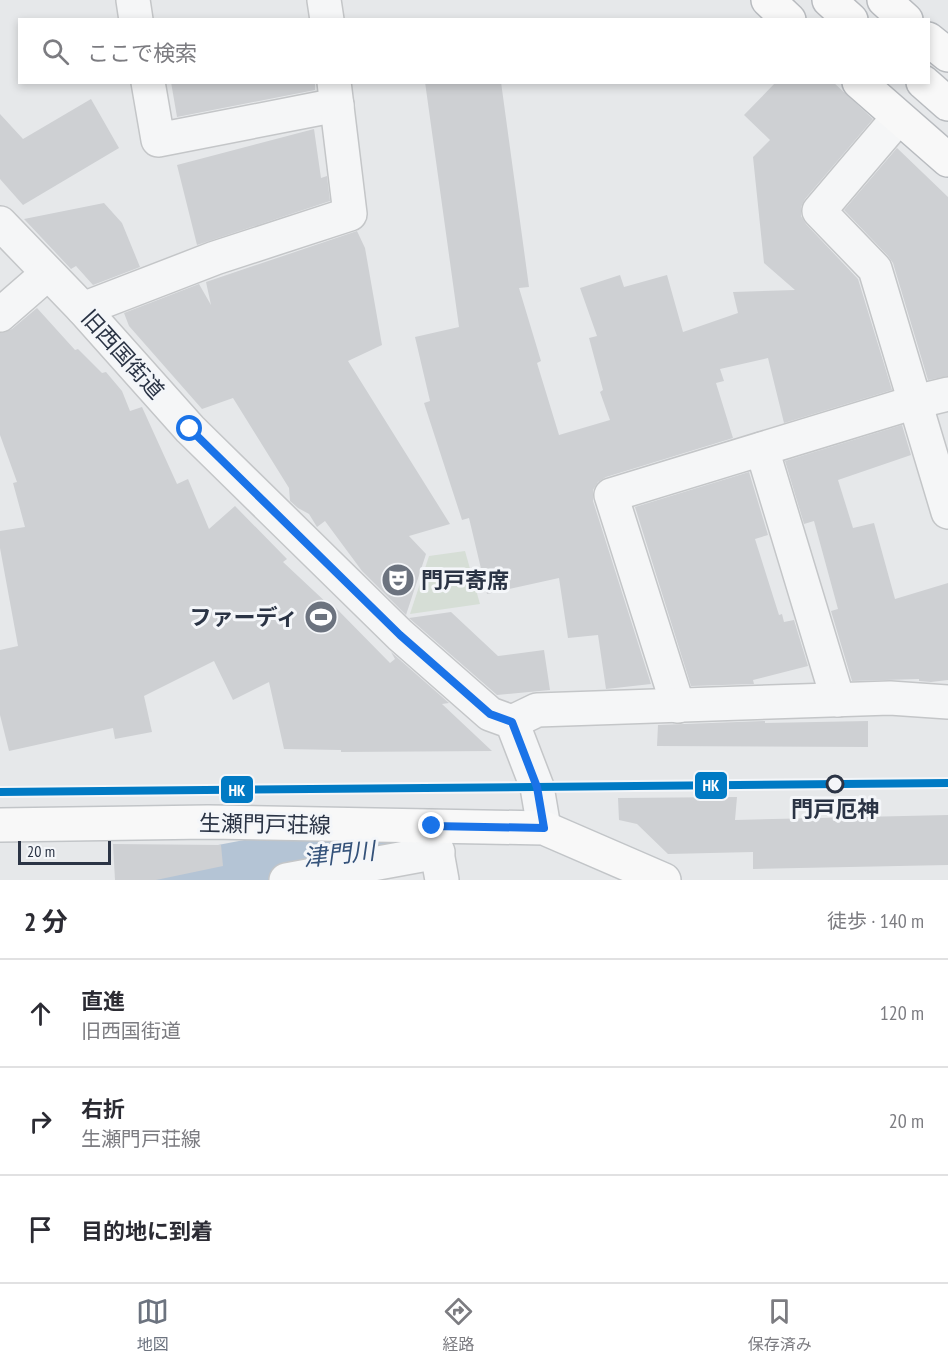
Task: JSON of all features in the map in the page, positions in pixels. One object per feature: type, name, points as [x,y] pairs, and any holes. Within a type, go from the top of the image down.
[{"type":"main road","points":[[768,0],[787,18]]},
{"type":"main road","points":[[829,0],[849,18]]},
{"type":"main road","points":[[884,0],[904,18]]},
{"type":"main road","points":[[930,41],[948,55]]},
{"type":"main road","points":[[861,84],[948,160]]},
{"type":"main road","points":[[925,84],[948,104]]},
{"type":"main road","name":"生瀬門戸荘線","points":[[0,825],[208,822],[437,853],[544,828],[664,880]]},
{"type":"street","points":[[133,0],[136,18]]},
{"type":"street","points":[[324,0],[327,18]]},
{"type":"street","points":[[83,309],[215,258],[350,214],[335,94],[158,140],[148,84]]},
{"type":"street","points":[[898,118],[819,211],[875,269],[948,513]]},
{"type":"street","name":"旧西国街道","points":[[0,223],[83,309],[190,429],[400,635],[490,714],[512,722]]},
{"type":"street","points":[[0,315],[47,274]]},
{"type":"street","points":[[678,706],[611,495],[915,402],[948,394]]},
{"type":"street","points":[[762,449],[837,700]]},
{"type":"street","points":[[544,828],[537,787],[512,722],[537,710],[890,698],[948,702]]},
{"type":"street","points":[[286,880],[437,853]]},
{"type":"shaded area","points":[[465,551],[480,604],[410,614],[429,556]]},
{"type":"building","points":[[171,84],[315,84],[315,90],[177,117]]},
{"type":"building","points":[[425,84],[501,84],[529,287],[519,288],[541,361],[537,363],[559,435],[610,420],[600,392],[603,390],[589,338],[597,336],[580,288],[620,275],[624,287],[667,275],[683,332],[738,313],[733,292],[795,290],[764,263],[753,157],[770,140],[744,115],[774,84],[835,84],[873,119],[805,199],[801,207],[801,216],[858,279],[892,390],[784,423],[768,358],[720,369],[724,381],[716,383],[733,438],[606,477],[598,482],[593,490],[593,501],[651,684],[606,689],[598,635],[568,638],[559,578],[487,594],[469,518],[462,520],[424,403],[430,401],[415,337],[459,327]]},
{"type":"building","points":[[91,99],[119,148],[23,205],[0,179],[0,114],[23,139]]},
{"type":"building","points":[[314,129],[321,178],[327,176],[330,201],[197,245],[177,165]]},
{"type":"building","points":[[897,148],[948,197],[948,376],[928,380],[893,263],[844,210]]},
{"type":"building","points":[[104,203],[122,223],[140,267],[93,285],[76,266],[71,269],[24,219]]},
{"type":"building","points":[[357,231],[365,248],[382,345],[348,361],[450,524],[409,536],[426,554],[406,615],[362,571],[325,521],[317,527],[309,514],[290,501],[289,488],[233,398],[202,409],[129,326],[124,313],[199,284],[211,305],[206,282]]},
{"type":"building","points":[[37,308],[75,350],[78,349],[102,373],[106,372],[122,391],[130,411],[142,407],[177,484],[188,479],[209,529],[235,506],[287,559],[283,562],[330,606],[332,604],[390,663],[395,659],[391,652],[449,703],[442,704],[492,751],[341,752],[341,750],[284,749],[269,682],[233,700],[214,661],[144,696],[152,732],[115,739],[113,728],[9,751],[0,715],[0,650],[18,646],[0,548],[0,531],[25,527],[13,483],[17,482],[0,435],[0,333],[12,329]]},
{"type":"building","points":[[902,425],[911,455],[838,480],[853,528],[874,523],[895,599],[948,583],[948,680],[931,682],[919,681],[919,679],[852,681],[831,611],[838,609],[814,521],[804,524],[785,461]]},
{"type":"building","points":[[749,472],[768,535],[755,539],[779,615],[782,614],[784,622],[794,620],[808,666],[753,680],[754,684],[691,686],[635,507]]},
{"type":"building","points":[[451,612],[498,656],[544,650],[550,690],[497,695],[409,618]]},
{"type":"building","points":[[765,721],[765,723],[868,721],[868,747],[657,746],[658,725]]},
{"type":"building","points":[[737,797],[735,820],[948,815],[948,865],[753,869],[753,852],[668,854],[637,824],[619,820],[618,798]]},
{"type":"building","points":[[113,844],[221,845],[223,866],[156,880],[115,880]]},
{"type":"waterway","name":"津門川","points":[[184,880],[335,851],[389,849]]},
{"type":"transit line","name":"HK","points":[[0,792],[948,783]]},
{"type":"place","name":"門戸寄席","points":[[398,580]]},
{"type":"place","name":"ファーディ","points":[[321,617]]},
{"type":"place","name":"門戸厄神","points":[[835,784]]},
{"type":"route","points":[[190,429],[400,635],[490,714],[512,722],[537,787],[544,828],[432,826]]}]
